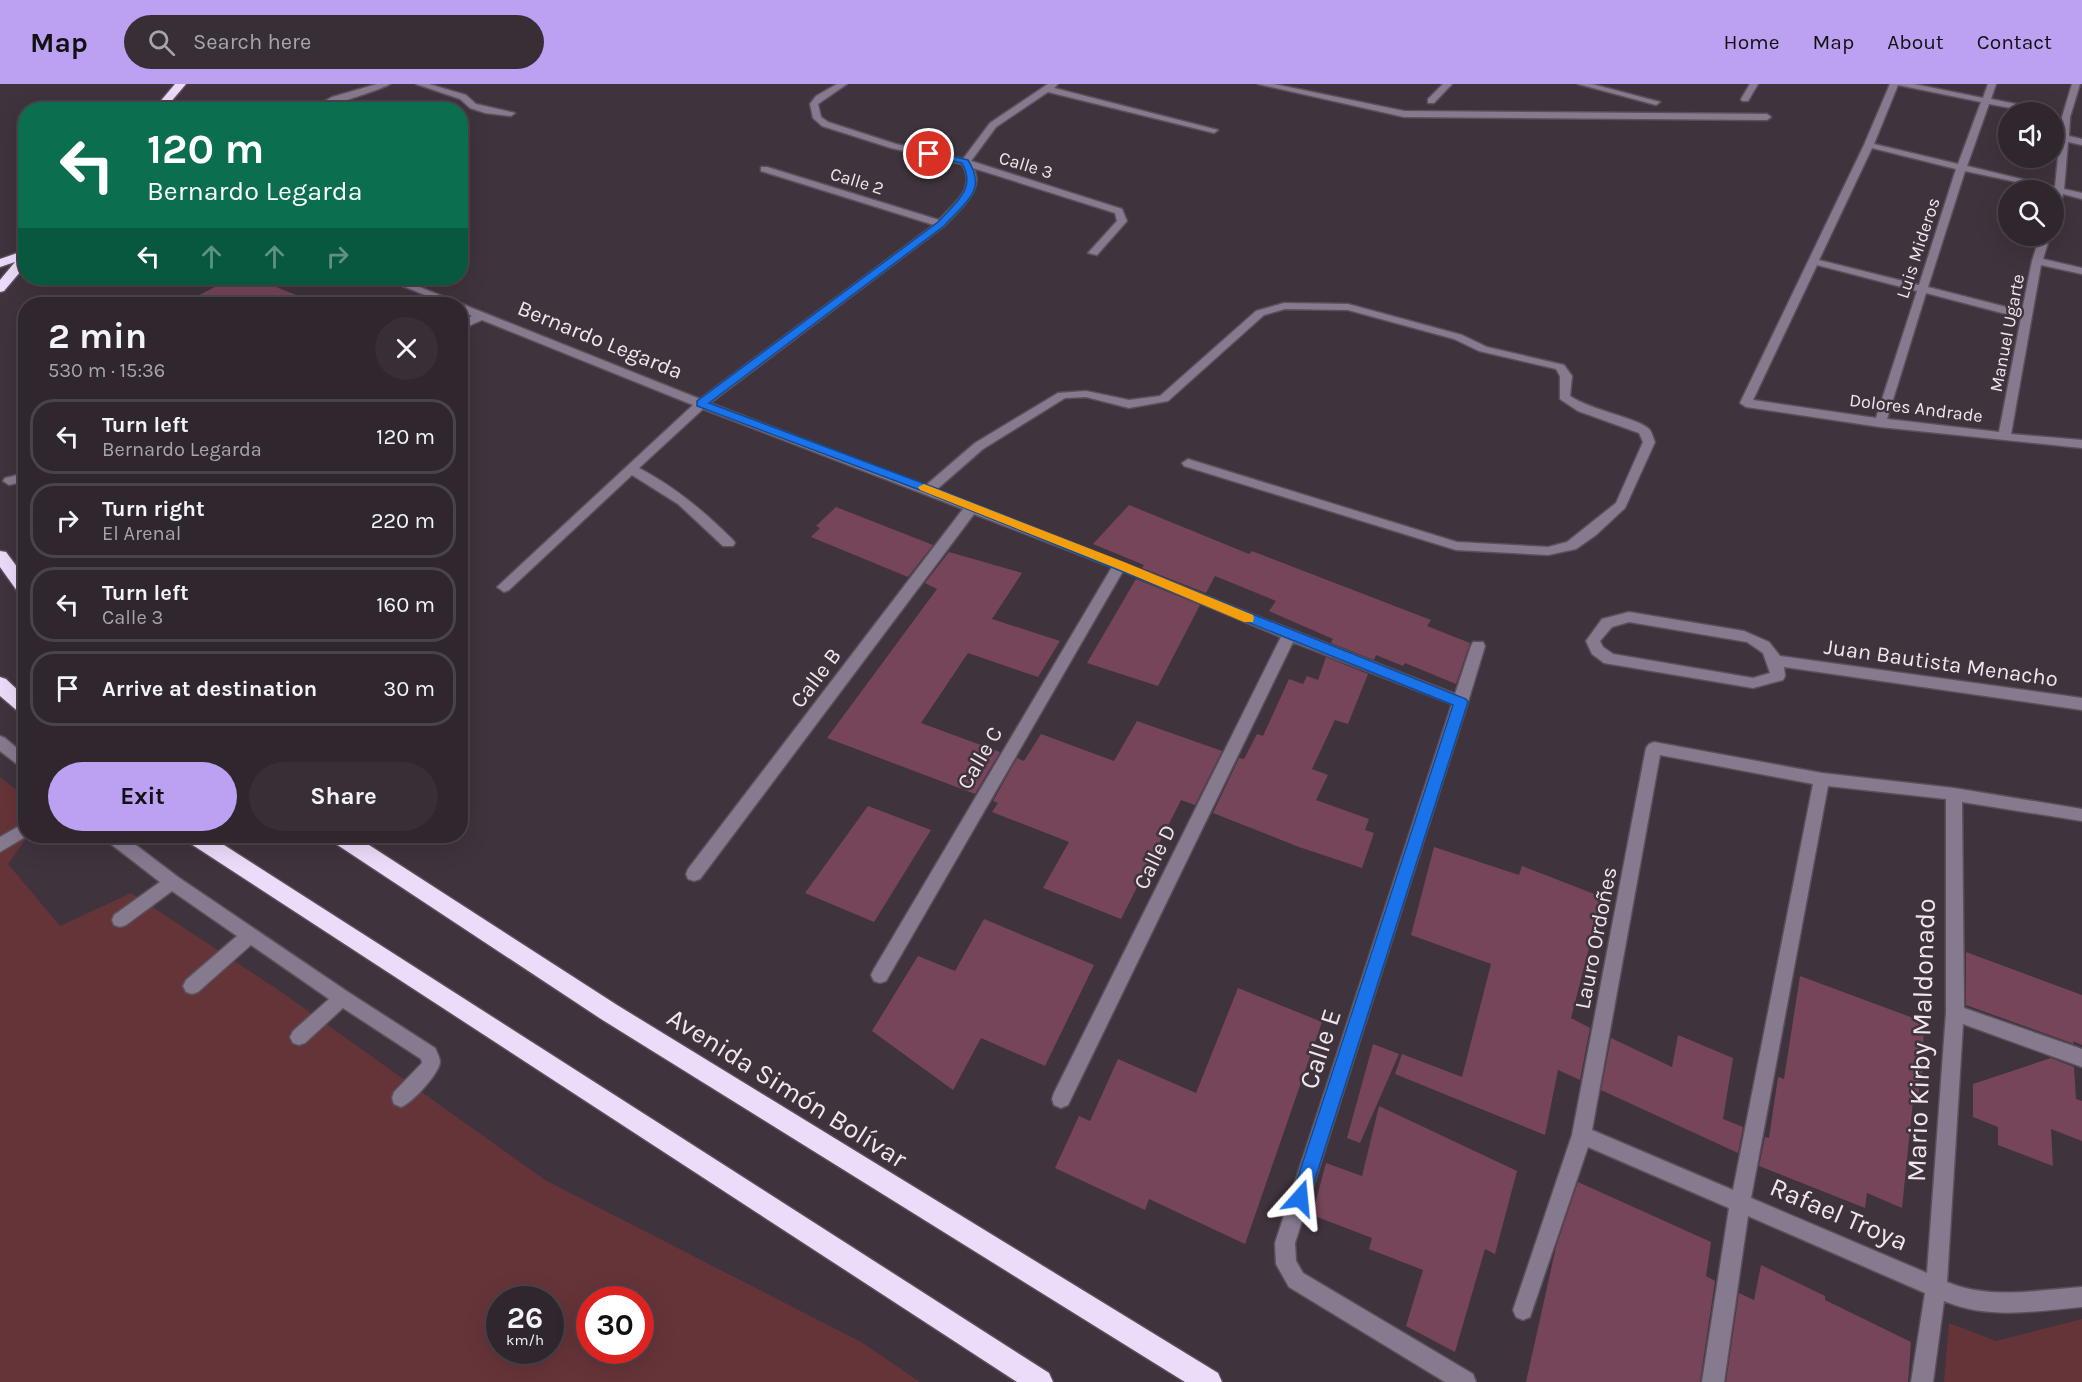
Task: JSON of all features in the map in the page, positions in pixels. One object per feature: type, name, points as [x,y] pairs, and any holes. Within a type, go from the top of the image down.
[{"type":"highway","points":[[165,102],[181,84]]},
{"type":"highway","points":[[0,264],[18,258]]},
{"type":"highway","points":[[0,288],[18,265]]},
{"type":"highway","points":[[0,556],[18,580]]},
{"type":"highway","points":[[0,684],[18,701]]},
{"type":"highway","points":[[206,843],[1040,1382]]},
{"type":"highway","name":"Avenida Simón Bolívar","points":[[351,843],[609,1012],[1209,1382]]},
{"type":"street","points":[[329,102],[386,84]]},
{"type":"street","points":[[420,84],[463,97],[473,105],[488,111],[512,112]]},
{"type":"street","name":"Calle 3","points":[[843,84],[819,98],[814,104],[817,118],[825,124],[894,146],[965,162],[1119,210],[1122,221],[1093,253]]},
{"type":"street","points":[[1262,84],[1404,114],[1767,117]]},
{"type":"street","points":[[1431,101],[1448,84]]},
{"type":"street","points":[[1582,84],[1656,102]]},
{"type":"street","points":[[1745,99],[1754,84]]},
{"type":"street","points":[[1894,84],[1869,144],[1814,261],[2027,316]]},
{"type":"street","points":[[1901,84],[1998,103]]},
{"type":"street","name":"Luis Mideros","points":[[1880,423],[1961,168],[1992,84]]},
{"type":"street","points":[[2076,84],[2066,117],[2064,138],[2082,142]]},
{"type":"street","points":[[504,587],[701,404],[941,224],[971,189],[973,175],[965,162],[993,125],[1050,86],[1214,130]]},
{"type":"street","points":[[1869,144],[2012,180]]},
{"type":"street","name":"Calle 2","points":[[764,169],[941,224]]},
{"type":"street","points":[[2064,192],[2082,196]]},
{"type":"street","name":"Manuel Ugarte","points":[[2004,437],[2042,246]]},
{"type":"street","name":"Dolores Andrade","points":[[1814,261],[1746,402],[1880,423],[2082,444]]},
{"type":"street","points":[[2037,261],[2082,271]]},
{"type":"street","points":[[406,285],[436,297]]},
{"type":"street","points":[[929,489],[979,446],[1062,395],[1086,394],[1129,404],[1164,399],[1260,313],[1284,306],[1348,307],[1458,337],[1483,349],[1560,367],[1566,376],[1564,397],[1574,406],[1630,423],[1644,430],[1649,442],[1621,505],[1591,532],[1571,546],[1548,551],[1456,546],[1188,463]]},
{"type":"street","name":"Bernardo Legarda","points":[[468,310],[701,404],[929,489],[1461,702]]},
{"type":"street","points":[[468,323],[482,315]]},
{"type":"street","points":[[630,468],[664,486],[698,512],[728,543]]},
{"type":"street","points":[[9,481],[18,479]]},
{"type":"street","name":"Calle B","points":[[694,874],[972,507]]},
{"type":"street","name":"Calle C","points":[[880,975],[1120,565]]},
{"type":"street","points":[[1629,617],[1744,636],[1761,641],[1771,650],[1776,661],[1779,676],[1753,683],[1610,659],[1597,650],[1593,641],[1602,625],[1614,618],[1629,617]]},
{"type":"street","name":"Calle D","points":[[1061,1099],[1289,635]]},
{"type":"street","name":"Calle E","points":[[1465,1382],[1296,1280],[1286,1264],[1285,1243],[1478,646]]},
{"type":"street","name":"Juan Bautista Menacho","points":[[1776,661],[2082,704]]},
{"type":"street","name":"Lauro Ordoñes","points":[[1522,1311],[1582,1135],[1654,748],[1822,778]]},
{"type":"street","points":[[4,751],[18,760]]},
{"type":"street","points":[[1713,1382],[1740,1203],[1822,778],[1954,794],[2082,815]]},
{"type":"street","name":"Mario Kirby Maldonado","points":[[1922,1382],[1936,1287],[1955,1013],[1954,794]]},
{"type":"street","points":[[0,845],[18,833]]},
{"type":"street","points":[[121,843],[172,882],[342,998],[429,1054],[431,1062],[429,1068],[401,1098]]},
{"type":"street","points":[[120,920],[172,882]]},
{"type":"street","points":[[192,986],[250,935]]},
{"type":"street","points":[[299,1037],[342,998]]},
{"type":"street","points":[[1955,1013],[2082,1058]]},
{"type":"street","name":"Rafael Troya","points":[[1582,1135],[1965,1300],[2005,1303],[2082,1298]]},
{"type":"shaded area","points":[[0,777],[18,791],[18,843],[23,843],[8,864],[60,926],[131,893],[280,991],[545,1180],[861,1342],[920,1382],[0,1382]]},
{"type":"shaded area","points":[[2082,1319],[2082,1382],[1944,1382],[1949,1323],[1996,1341]]},
{"type":"building","points":[[219,285],[271,285],[301,297],[195,297]]},
{"type":"building","points":[[1129,505],[1249,554],[1252,551],[1431,620],[1427,626],[1470,643],[1456,684],[1405,663],[1403,666],[1376,655],[1374,660],[1331,643],[1333,639],[1269,611],[1276,601],[1215,576],[1206,593],[1142,568],[1144,565],[1093,544]]},
{"type":"building","points":[[836,507],[933,545],[908,577],[811,537],[820,528],[816,526]]},
{"type":"building","points":[[949,552],[1022,573],[992,619],[1060,641],[1038,677],[968,653],[921,723],[1000,752],[975,794],[827,738],[937,589],[925,583]]},
{"type":"building","points":[[1136,579],[1200,605],[1158,686],[1087,663]]},
{"type":"building","points":[[1326,657],[1368,674],[1348,724],[1335,720],[1312,769],[1328,775],[1316,800],[1369,819],[1365,830],[1374,833],[1362,868],[1299,847],[1213,813],[1239,758],[1244,759],[1257,734],[1263,736],[1289,679],[1303,684],[1307,676],[1318,680]]},
{"type":"building","points":[[1137,721],[1222,751],[1195,805],[1181,800],[1121,919],[1043,888],[1069,842],[992,812],[998,803],[993,801],[1017,758],[1024,761],[1041,734],[1114,761]]},
{"type":"building","points":[[868,806],[931,830],[874,922],[805,893]]},
{"type":"building","points":[[1434,847],[1519,875],[1522,866],[1602,897],[1571,1018],[1590,1028],[1580,1080],[1558,1070],[1545,1135],[1395,1074],[1402,1054],[1462,1077],[1491,964],[1411,935]]},
{"type":"building","points":[[984,919],[1094,965],[1045,1066],[981,1038],[953,1090],[872,1031],[918,956],[955,971]]},
{"type":"building","points":[[1966,952],[2082,995],[2082,1045],[1966,1005]]},
{"type":"building","points":[[1800,976],[1924,1022],[1922,1078],[1920,1077],[1918,1103],[1913,1101],[1902,1208],[1867,1193],[1865,1208],[1759,1166],[1765,1137],[1769,1138],[1778,1077],[1784,1079]]},
{"type":"building","points":[[1238,988],[1322,1022],[1245,1244],[1149,1199],[1145,1210],[1055,1168],[1079,1116],[1090,1121],[1118,1059],[1196,1093]]},
{"type":"building","points":[[1678,1035],[1733,1058],[1723,1119],[1743,1127],[1738,1153],[1601,1090],[1611,1038],[1672,1067]]},
{"type":"building","points":[[1373,1044],[1399,1054],[1360,1143],[1347,1138]]},
{"type":"building","points":[[2051,1058],[2074,1067],[2076,1099],[2082,1101],[2082,1141],[2051,1129],[2053,1166],[1998,1145],[1998,1127],[1973,1117],[1973,1084]]},
{"type":"building","points":[[1379,1106],[1517,1171],[1495,1254],[1485,1249],[1455,1352],[1406,1326],[1423,1270],[1369,1249],[1372,1238],[1312,1215],[1326,1163],[1362,1176]]},
{"type":"building","points":[[1578,1182],[1711,1242],[1706,1276],[1715,1281],[1700,1382],[1526,1382],[1556,1247]]},
{"type":"building","points":[[1761,1265],[1825,1296],[1825,1300],[1911,1342],[1908,1382],[1726,1382],[1739,1293],[1754,1300]]},
{"type":"slow traffic","points":[[924,487],[1248,618]]},
{"type":"route","points":[[929,154],[965,162],[973,175],[971,189],[941,224],[701,404],[929,489],[1461,702],[1300,1198]]}]
